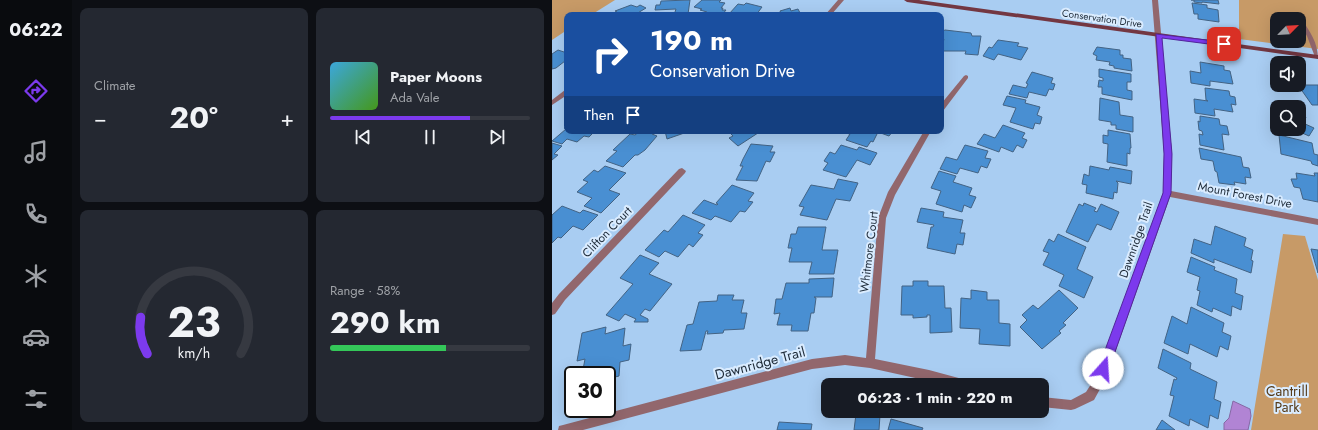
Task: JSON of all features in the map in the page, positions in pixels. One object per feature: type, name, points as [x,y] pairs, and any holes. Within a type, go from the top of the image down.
[{"type":"street","points":[[831,12],[842,0]]},
{"type":"street","name":"Conservation Drive","points":[[906,0],[1318,57]]},
{"type":"street","name":"Dawnridge Trail","points":[[1049,403],[1071,405],[1090,396],[1100,378],[1167,193],[1168,154],[1155,0]]},
{"type":"street","points":[[1306,30],[1318,57]]},
{"type":"street","points":[[944,104],[966,77]]},
{"type":"street","points":[[552,103],[564,94]]},
{"type":"street","name":"Whitmore Court","points":[[870,363],[882,218],[890,194],[926,134]]},
{"type":"street","name":"Clifton Court","points":[[552,311],[562,297],[682,171]]},
{"type":"street","name":"Mount Forest Drive","points":[[1167,193],[1318,222]]},
{"type":"street","name":"Dawnridge Trail","points":[[563,430],[812,364],[845,360],[870,363],[941,378]]},
{"type":"green space","points":[[552,0],[615,0],[596,12],[564,12],[564,32],[552,40]]},
{"type":"green space","points":[[1239,0],[1318,0],[1318,49],[1306,47],[1306,12],[1270,12],[1270,43],[1239,39]]},
{"type":"green space","name":"Cantrill Park","points":[[1283,234],[1305,236],[1318,280],[1318,430],[1251,430]]},
{"type":"shaded area","points":[[1233,401],[1250,409],[1251,416],[1248,430],[1224,430],[1224,423],[1229,418]]},
{"type":"building","points":[[690,0],[688,12],[675,12],[676,9],[655,10],[656,5],[660,5],[661,1]]},
{"type":"building","points":[[702,0],[721,0],[719,2],[725,3],[721,8],[723,8],[722,10],[726,10],[724,12],[707,12],[694,7]]},
{"type":"building","points":[[1194,0],[1218,0],[1219,4],[1194,2]]},
{"type":"building","points":[[746,3],[762,7],[758,12],[731,12],[738,4],[744,5]]},
{"type":"building","points":[[1192,3],[1207,5],[1207,8],[1218,10],[1219,22],[1198,19],[1198,14],[1194,14]]},
{"type":"building","points":[[631,5],[637,7],[640,5],[646,8],[639,12],[615,11]]},
{"type":"building","points":[[790,8],[791,11],[798,9],[800,12],[780,12]]},
{"type":"building","points":[[944,30],[971,33],[972,36],[981,36],[978,55],[965,54],[966,51],[944,51]]},
{"type":"building","points":[[998,40],[1019,43],[1017,46],[1028,48],[1021,60],[998,54],[994,60],[983,56],[989,47],[992,48]]},
{"type":"building","points":[[1097,47],[1120,50],[1120,55],[1123,55],[1123,58],[1131,59],[1132,71],[1114,68],[1114,66],[1109,65],[1110,62],[1096,60],[1097,56],[1093,54]]},
{"type":"building","points":[[558,50],[564,52],[564,62],[556,68],[552,69],[552,54]]},
{"type":"building","points":[[1200,62],[1224,66],[1224,70],[1230,71],[1233,84],[1210,81],[1210,86],[1191,83],[1190,71],[1201,73]]},
{"type":"building","points":[[1099,69],[1131,74],[1131,82],[1127,82],[1127,90],[1132,91],[1132,100],[1102,94],[1102,87],[1098,87],[1099,80],[1103,81],[1103,78],[1099,77]]},
{"type":"building","points":[[1032,72],[1053,78],[1051,83],[1055,84],[1053,90],[1049,89],[1046,96],[1029,92],[1027,98],[1009,94],[1013,85],[1026,88],[1028,84],[1026,83]]},
{"type":"building","points":[[1306,85],[1318,85],[1318,105],[1312,105],[1303,92],[1306,92]]},
{"type":"building","points":[[1205,88],[1229,91],[1230,96],[1235,97],[1236,105],[1231,104],[1233,112],[1214,109],[1215,116],[1195,113],[1194,99],[1208,101],[1206,100]]},
{"type":"building","points":[[1007,96],[1026,100],[1025,103],[1040,107],[1037,115],[1042,117],[1040,124],[1035,123],[1033,129],[1010,122],[1016,108],[1003,105]]},
{"type":"building","points":[[1100,98],[1119,102],[1120,115],[1133,117],[1133,132],[1116,129],[1116,125],[1111,125],[1111,122],[1099,120]]},
{"type":"building","points":[[1200,116],[1219,119],[1220,125],[1227,126],[1229,135],[1222,134],[1224,150],[1200,145],[1199,134],[1203,135],[1202,131],[1199,130],[1198,121],[1200,122]]},
{"type":"building","points":[[1306,124],[1314,128],[1309,136],[1306,135]]},
{"type":"building","points":[[1003,125],[1025,133],[1022,138],[1027,140],[1023,148],[1017,145],[1013,152],[1001,147],[999,152],[977,144],[984,134],[995,138]]},
{"type":"building","points":[[1108,130],[1130,134],[1131,148],[1130,154],[1127,153],[1127,166],[1107,162],[1108,144],[1103,143],[1103,135],[1108,136]]},
{"type":"building","points":[[564,131],[564,134],[592,134],[589,137],[584,136],[577,142],[567,139],[562,144],[552,141]]},
{"type":"building","points":[[630,134],[652,134],[657,136],[645,150],[638,155],[635,155],[623,167],[606,161],[617,151],[613,150]]},
{"type":"building","points":[[666,134],[681,134],[667,139]]},
{"type":"building","points":[[731,134],[756,134],[738,146],[729,138],[733,136]]},
{"type":"building","points":[[850,134],[877,134],[873,142],[871,141],[867,147],[846,140]]},
{"type":"building","points":[[1279,136],[1312,143],[1314,154],[1318,155],[1318,166],[1312,164],[1311,161],[1281,154]]},
{"type":"building","points":[[552,143],[562,146],[554,154],[558,155],[552,160]]},
{"type":"building","points":[[751,144],[773,146],[770,152],[775,152],[770,162],[766,161],[757,181],[736,180],[743,166],[740,166]]},
{"type":"building","points":[[841,145],[857,150],[859,147],[877,153],[870,165],[857,160],[846,177],[823,170],[828,163],[824,161],[830,152],[835,154]]},
{"type":"building","points":[[965,145],[988,151],[985,158],[991,159],[987,168],[981,166],[978,173],[960,168],[957,174],[940,169],[946,157],[957,160]]},
{"type":"building","points":[[1199,148],[1241,157],[1243,167],[1249,168],[1251,178],[1245,177],[1246,184],[1234,182],[1235,185],[1219,183],[1213,161],[1201,159]]},
{"type":"building","points":[[605,166],[626,173],[609,190],[620,194],[601,213],[584,206],[592,198],[577,192],[588,182],[583,180],[594,170],[598,172]]},
{"type":"building","points":[[1090,166],[1109,170],[1110,167],[1132,171],[1131,184],[1116,181],[1118,183],[1117,193],[1114,192],[1113,199],[1086,193],[1087,185],[1082,184],[1084,174],[1089,176]]},
{"type":"building","points":[[939,171],[956,176],[953,182],[972,188],[969,195],[976,197],[971,208],[964,205],[962,212],[936,204],[941,191],[931,188]]},
{"type":"building","points":[[1296,173],[1315,176],[1314,173],[1318,173],[1318,202],[1303,199],[1300,188],[1294,187],[1291,179],[1297,179]]},
{"type":"building","points":[[838,179],[858,183],[850,201],[836,199],[827,220],[800,215],[804,207],[799,206],[811,185],[834,189]]},
{"type":"building","points":[[732,185],[754,193],[748,201],[753,202],[745,212],[740,211],[731,222],[715,216],[711,220],[692,213],[704,200],[717,205],[718,204],[716,203]]},
{"type":"building","points":[[1084,203],[1096,208],[1094,211],[1097,212],[1101,204],[1119,212],[1111,230],[1097,224],[1088,242],[1066,232],[1079,204],[1083,206]]},
{"type":"building","points":[[562,206],[580,213],[583,210],[598,215],[583,230],[573,226],[561,238],[558,237],[552,243],[552,215]]},
{"type":"building","points":[[921,208],[944,212],[943,217],[963,220],[960,233],[965,233],[963,245],[957,244],[955,254],[927,248],[931,227],[934,225],[917,222]]},
{"type":"building","points":[[683,215],[705,225],[698,233],[703,235],[693,247],[689,244],[678,257],[665,251],[659,257],[645,250],[664,230],[668,232]]},
{"type":"building","points":[[1215,226],[1246,238],[1244,246],[1253,250],[1251,273],[1214,259],[1214,263],[1191,253],[1194,239],[1211,245]]},
{"type":"building","points":[[798,227],[826,227],[822,250],[838,250],[834,274],[809,274],[812,262],[789,262],[792,248],[788,248],[791,234],[796,234]]},
{"type":"building","points":[[1058,234],[1086,247],[1077,269],[1093,277],[1084,298],[1059,286],[1064,275],[1043,265],[1049,253],[1043,251],[1049,239],[1054,242]]},
{"type":"building","points":[[1311,249],[1318,250],[1318,273]]},
{"type":"building","points":[[640,255],[659,263],[649,274],[672,284],[650,311],[645,309],[640,315],[648,319],[648,322],[634,322],[636,319],[625,314],[619,321],[606,315],[633,284],[620,278]]},
{"type":"building","points":[[1191,257],[1215,267],[1214,270],[1237,279],[1235,293],[1243,296],[1241,310],[1232,306],[1231,316],[1213,308],[1212,312],[1197,305],[1200,291],[1197,290],[1200,277],[1187,272]]},
{"type":"building","points":[[834,278],[832,297],[814,297],[816,298],[814,313],[811,313],[808,331],[791,331],[792,325],[777,325],[780,313],[774,314],[776,299],[782,299],[786,283],[809,283],[809,279]]},
{"type":"building","points":[[913,281],[928,281],[928,286],[944,286],[945,308],[951,308],[952,332],[930,333],[930,315],[927,315],[927,317],[913,318],[913,315],[901,315],[902,286],[913,286]]},
{"type":"building","points":[[971,290],[987,292],[987,300],[999,300],[999,323],[1010,324],[1010,346],[979,344],[980,329],[960,328],[961,298],[971,299]]},
{"type":"building","points":[[1059,290],[1078,308],[1063,323],[1066,325],[1059,331],[1061,333],[1042,349],[1020,327],[1027,320],[1022,315],[1033,305],[1038,309]]},
{"type":"building","points":[[718,295],[734,295],[732,300],[744,300],[741,313],[747,313],[744,329],[724,330],[723,333],[707,334],[708,331],[706,331],[701,350],[680,351],[687,325],[693,324],[699,302],[717,301]]},
{"type":"building","points":[[1191,307],[1224,323],[1222,332],[1231,336],[1228,350],[1220,346],[1217,357],[1190,344],[1188,354],[1164,343],[1172,316],[1187,324]]},
{"type":"building","points":[[606,327],[605,334],[625,328],[623,346],[631,344],[629,360],[620,362],[619,376],[616,377],[616,366],[584,366],[585,359],[577,361],[582,333]]},
{"type":"building","points":[[1163,349],[1191,363],[1190,369],[1217,382],[1214,399],[1221,402],[1218,419],[1210,415],[1208,428],[1190,419],[1189,426],[1169,416],[1174,396],[1170,395],[1174,379],[1176,380],[1177,378],[1158,368]]},
{"type":"building","points":[[856,418],[880,418],[879,430],[854,430]]},
{"type":"building","points":[[891,419],[923,428],[922,430],[888,430]]},
{"type":"building","points":[[1162,420],[1175,430],[1156,430]]},
{"type":"building","points":[[779,422],[812,424],[811,430],[777,430]]},
{"type":"route","points":[[1103,369],[1167,193],[1168,154],[1158,36],[1224,44]]}]
